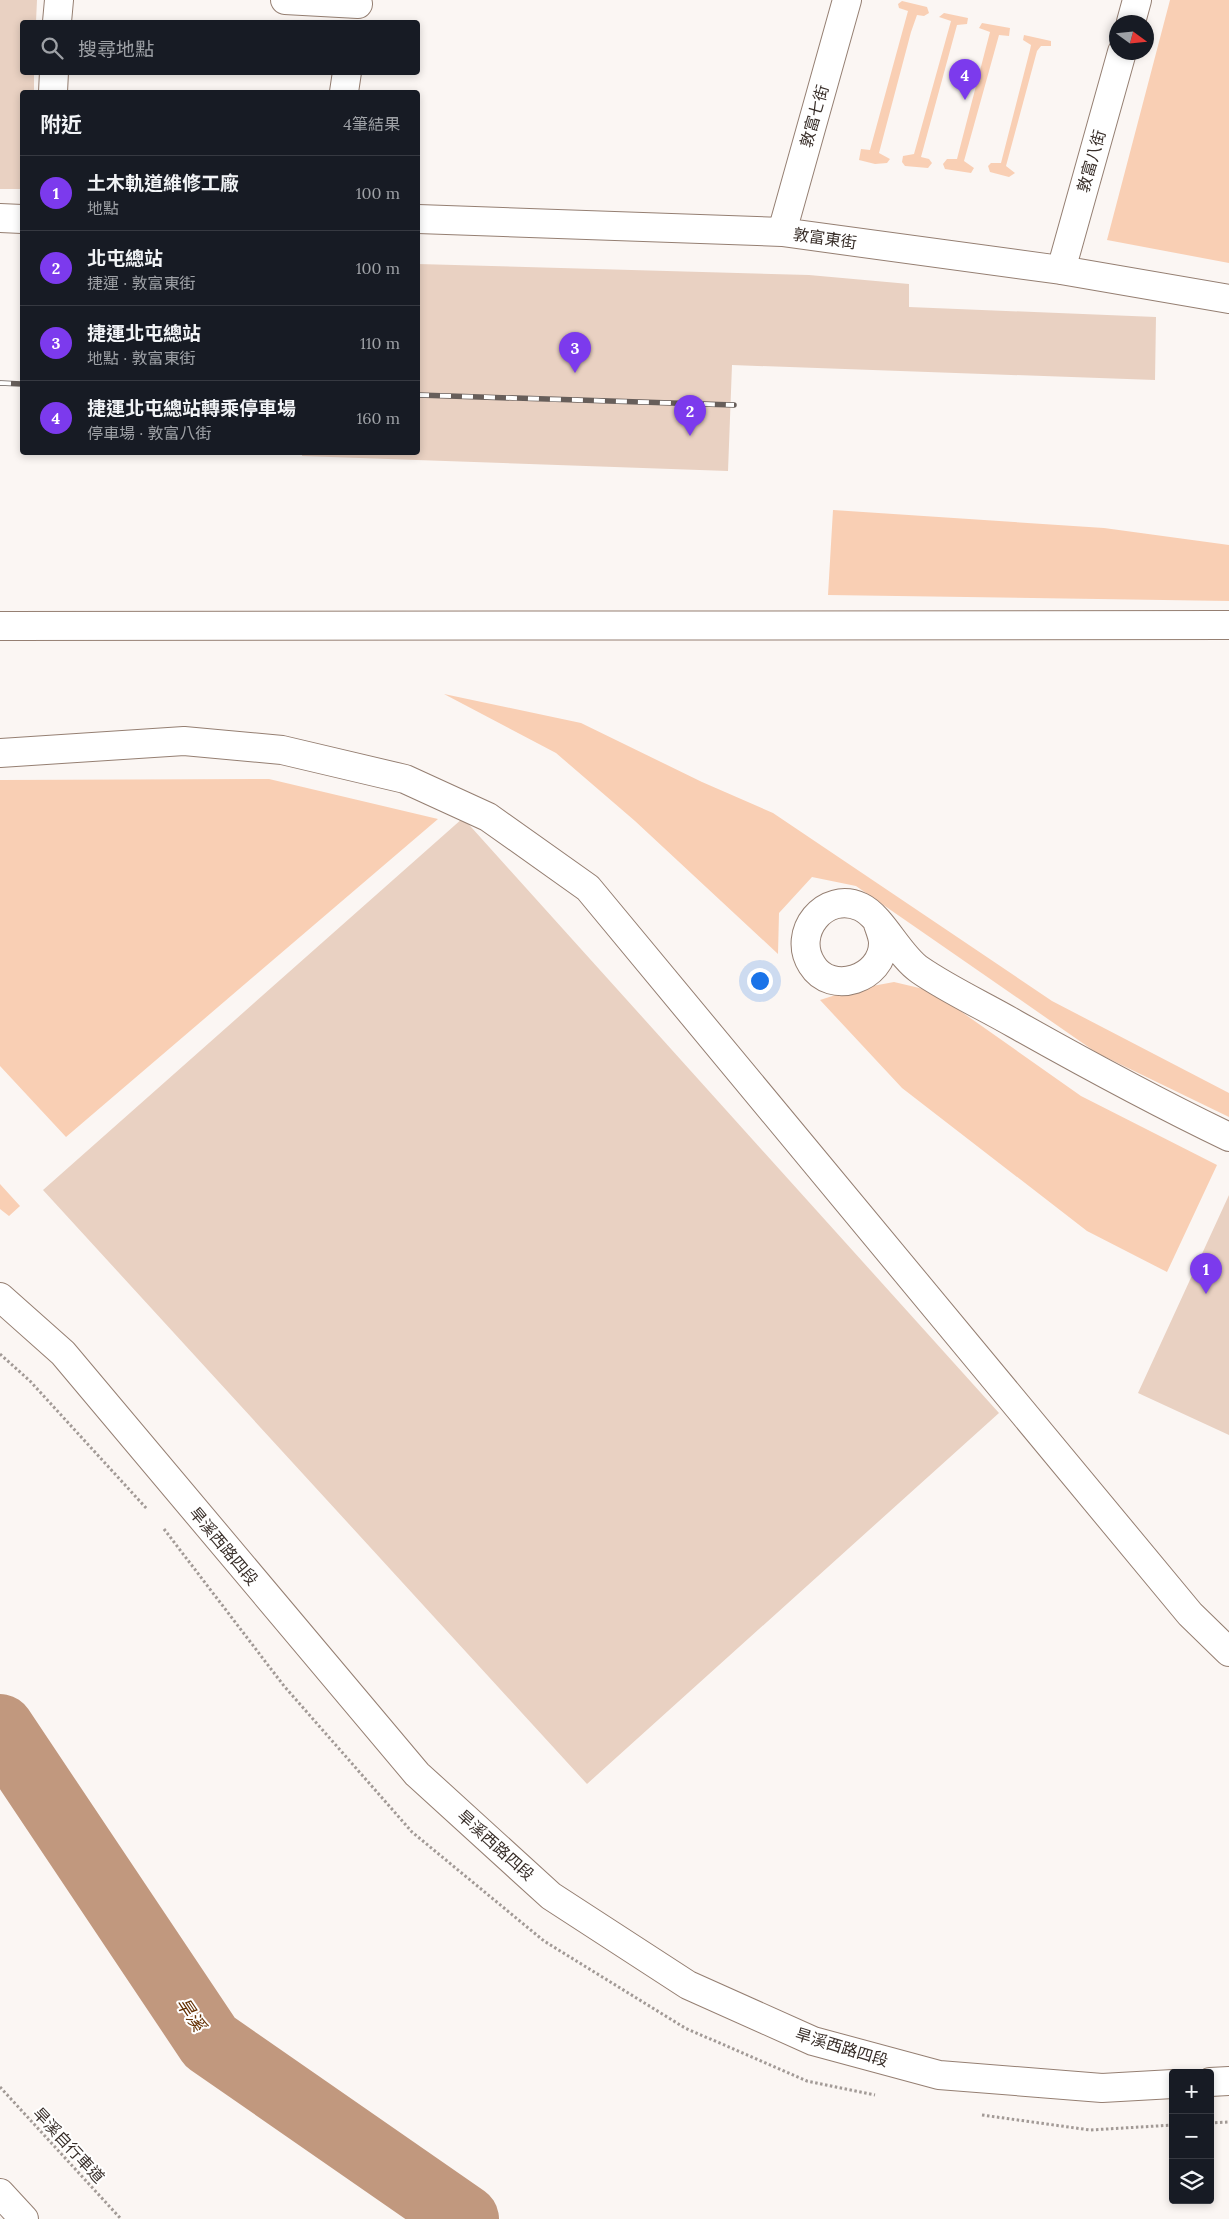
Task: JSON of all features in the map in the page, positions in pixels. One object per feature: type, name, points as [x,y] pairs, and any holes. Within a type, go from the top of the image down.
[{"type":"street","points":[[57,20],[58,0]]},
{"type":"street","points":[[285,0],[357,9]]},
{"type":"street","name":"敦富七街","points":[[782,232],[847,0]]},
{"type":"street","points":[[1133,15],[1137,0]]},
{"type":"street","name":"敦富八街","points":[[1061,270],[1120,60]]},
{"type":"street","points":[[53,90],[54,75]]},
{"type":"street","points":[[344,90],[347,75]]},
{"type":"street","points":[[0,218],[20,219]]},
{"type":"street","name":"敦富東街","points":[[420,219],[782,232],[1061,270],[1229,299]]},
{"type":"street","points":[[0,626],[1229,625]]},
{"type":"street","points":[[0,753],[184,741],[282,750],[404,779],[488,817],[588,888],[1190,1614],[1229,1652]]},
{"type":"street","points":[[918,969],[895,968],[869,972],[859,978],[846,981],[833,980],[821,975],[812,966],[806,954],[807,928],[814,917],[824,909],[835,904],[848,904],[860,907],[871,914],[918,969],[1146,1097],[1229,1137]]},
{"type":"street","points":[[869,972],[877,961],[883,943],[878,924]]},
{"type":"street","name":"旱溪西路四段","points":[[0,1298],[63,1353],[417,1774],[551,1896],[688,1985],[813,2041],[939,2075],[1102,2088],[1169,2084]]},
{"type":"street","points":[[1214,2082],[1229,2081]]},
{"type":"street","points":[[0,2193],[24,2219]]},
{"type":"path","name":"旱溪自行車道","points":[[0,2087],[121,2219]]},
{"type":"path","points":[[1214,2123],[1229,2122]]},
{"type":"shaded area","points":[[1170,0],[1229,0],[1229,263],[1107,240]]},
{"type":"shaded area","points":[[902,1],[927,7],[929,13],[924,16],[917,15],[911,32],[879,153],[890,159],[887,163],[875,164],[859,160],[861,149],[870,150],[908,11],[899,8],[898,4]]},
{"type":"shaded area","points":[[944,13],[968,18],[967,24],[957,25],[921,157],[929,159],[932,163],[928,168],[905,166],[902,162],[903,156],[914,154],[951,21],[939,17]]},
{"type":"shaded area","points":[[982,23],[1010,28],[1009,36],[999,35],[964,161],[974,168],[971,173],[945,169],[943,164],[947,159],[957,159],[990,32],[979,28]]},
{"type":"shaded area","points":[[1024,35],[1051,41],[1051,46],[1041,46],[1037,51],[1006,166],[1015,173],[1009,177],[990,172],[988,166],[991,163],[1001,163],[1031,45],[1023,40]]},
{"type":"shaded area","points":[[833,510],[1104,528],[1229,545],[1229,601],[828,595]]},
{"type":"shaded area","points":[[444,694],[581,723],[702,782],[773,813],[1052,1001],[1229,1093],[1229,1117],[1097,1053],[856,886],[812,877],[779,913],[778,954],[635,821],[556,753]]},
{"type":"shaded area","points":[[269,779],[438,819],[66,1137],[0,1066],[0,780]]},
{"type":"shaded area","points":[[894,982],[932,991],[1081,1096],[1217,1165],[1167,1272],[1087,1231],[902,1088],[820,1000],[851,990]]},
{"type":"shaded area","points":[[0,1184],[20,1206],[9,1216],[0,1209]]},
{"type":"building","points":[[0,0],[37,0],[36,20],[20,20],[20,75],[34,75],[34,90],[20,90],[20,189],[0,189]]},
{"type":"building","points":[[420,264],[809,275],[909,284],[909,307],[1156,317],[1155,380],[732,365],[728,471],[302,456],[420,455]]},
{"type":"building","points":[[463,818],[999,1413],[587,1784],[43,1190]]},
{"type":"building","points":[[1229,1195],[1229,1435],[1138,1393]]},
{"type":"waterway","name":"旱溪","points":[[0,1728],[210,2042],[465,2219]]},
{"type":"railway","points":[[0,383],[20,384]]},
{"type":"railway","points":[[420,395],[734,405]]},
{"type":"place","name":"捷運北屯總站轉乘停車場","points":[[965,100]]},
{"type":"place","name":"捷運北屯總站","points":[[575,373]]},
{"type":"place","name":"北屯總站","points":[[690,436]]},
{"type":"place","name":"土木軌道維修工廠","points":[[1206,1294]]}]
